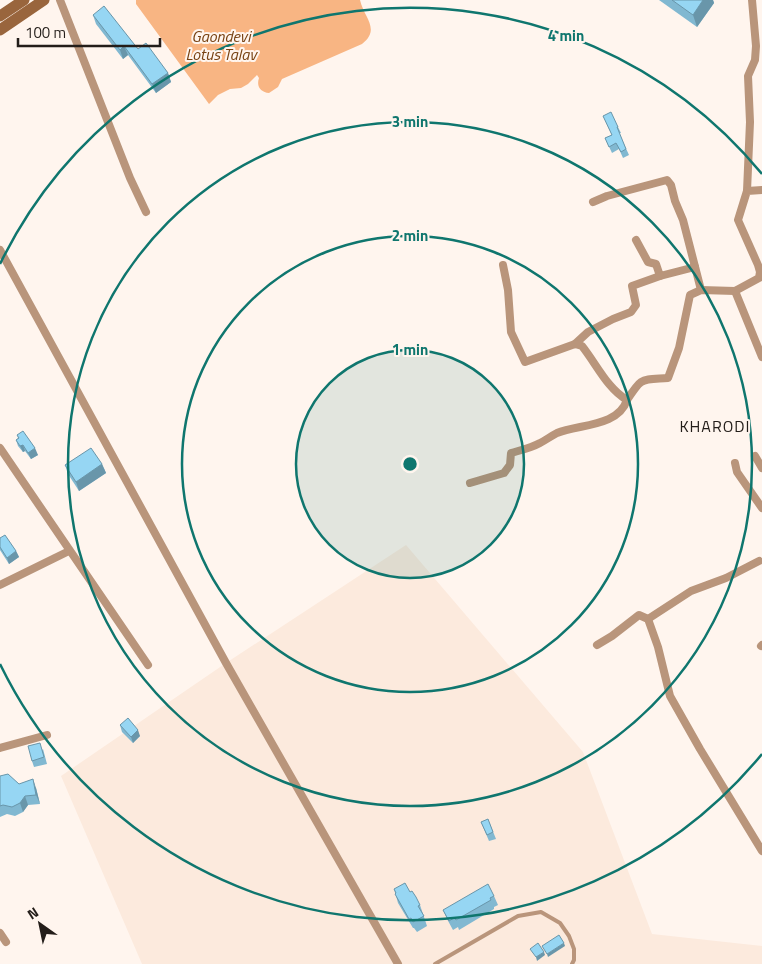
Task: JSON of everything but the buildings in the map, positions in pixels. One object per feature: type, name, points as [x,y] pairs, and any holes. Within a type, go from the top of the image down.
[{"type":"main road","points":[[0,16],[25,3],[44,0]]},
{"type":"main road","points":[[0,30],[25,3]]},
{"type":"street","points":[[60,0],[146,212]]},
{"type":"street","points":[[470,484],[504,473],[510,466],[511,454],[541,443],[557,433],[602,422],[616,415],[624,408],[627,400],[642,380],[668,378],[679,348],[690,295],[701,290],[735,291],[759,278],[760,272],[738,220],[747,191],[750,122],[748,76],[755,60],[756,46],[752,0]]},
{"type":"street","points":[[593,202],[607,196],[667,180],[671,184],[675,201],[683,220],[701,290]]},
{"type":"street","points":[[747,191],[762,190]]},
{"type":"street","points":[[636,240],[648,262],[656,264],[660,276]]},
{"type":"street","points":[[0,250],[226,663],[398,964]]},
{"type":"street","points":[[503,265],[508,290],[511,332],[525,362],[575,344],[588,332],[631,312],[636,305],[632,286],[695,267]]},
{"type":"street","points":[[735,291],[762,357]]},
{"type":"street","points":[[575,344],[582,346],[610,386],[627,400]]},
{"type":"street","points":[[0,448],[148,665]]},
{"type":"street","points":[[755,456],[762,468]]},
{"type":"street","points":[[735,463],[737,472],[762,508]]},
{"type":"street","points":[[0,585],[69,551]]},
{"type":"street","points":[[648,619],[691,591],[726,578],[759,561]]},
{"type":"street","points":[[597,644],[612,636],[639,615],[648,619],[658,647],[670,696],[762,851]]},
{"type":"street","points":[[0,748],[47,735]]},
{"type":"street","points":[[0,933],[6,942]]},
{"type":"lane","points":[[436,964],[518,916],[541,912],[560,923],[569,936],[574,949],[572,964]]},
{"type":"shaded area","points":[[406,545],[583,752],[652,934],[762,946],[762,964],[142,964],[61,776],[226,663]]},
{"type":"water","name":"Gaondevi Lotus Talav","points":[[136,0],[360,0],[371,28],[368,39],[362,44],[282,79],[278,87],[269,93],[260,88],[257,75],[241,88],[230,89],[218,95],[209,104],[136,4]]},
{"type":"district","name":"KHARODI","points":[[715,426]]}]
